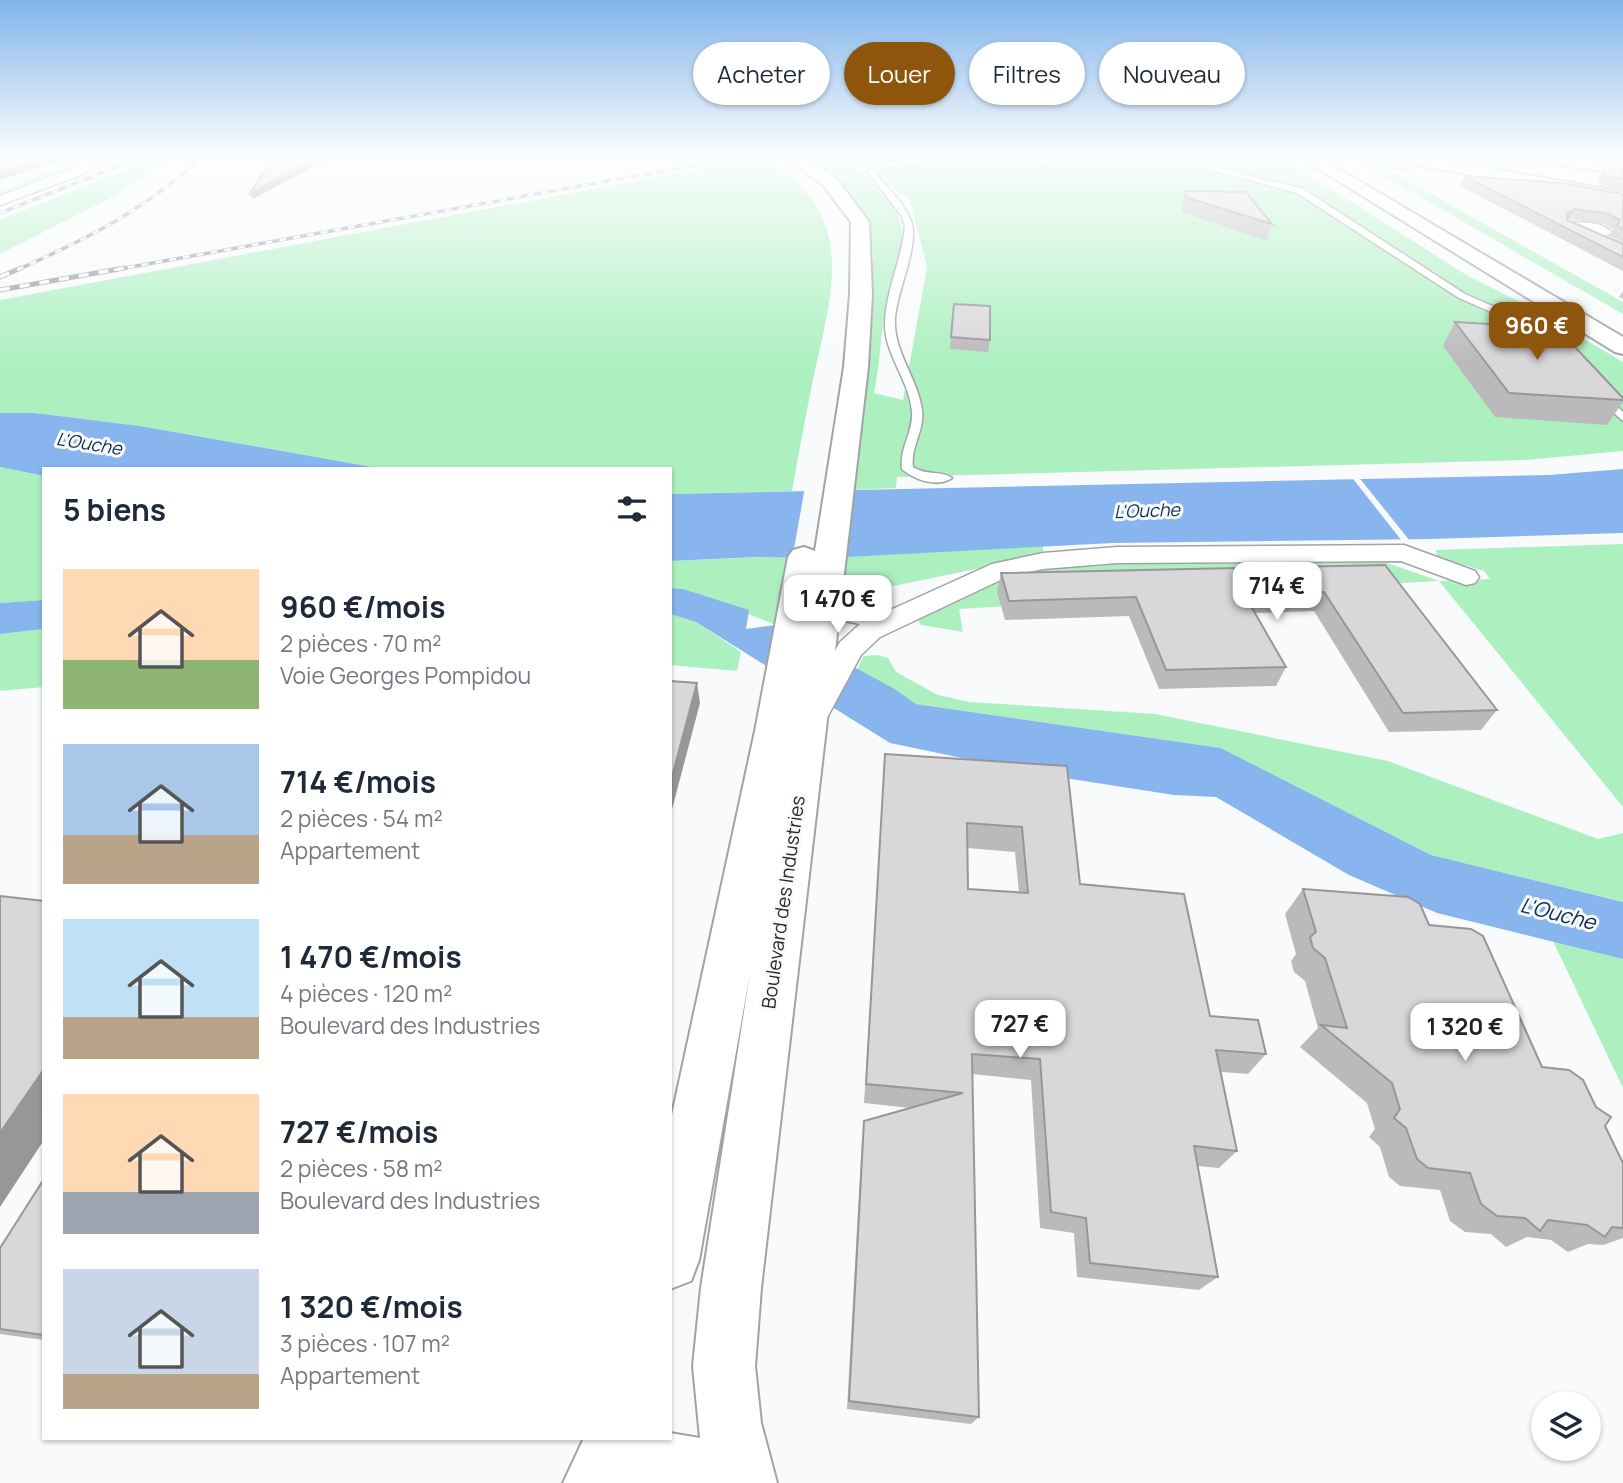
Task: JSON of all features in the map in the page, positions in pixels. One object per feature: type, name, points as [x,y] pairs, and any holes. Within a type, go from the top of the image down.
[{"type":"main road","name":"Boulevard des Industries","points":[[744,1483],[729,1423],[724,1366],[810,605],[828,482],[856,367],[857,321],[861,294],[860,254],[845,225]]},
{"type":"main road","points":[[1421,225],[1623,347]]},
{"type":"main road","points":[[1446,225],[1623,329]]},
{"type":"main road","name":"Boulevard des Industries","points":[[672,1251],[799,704]]},
{"type":"main road","points":[[598,1483],[619,1440]]},
{"type":"main road","points":[[598,1483],[661,1464],[706,1471],[725,1483]]},
{"type":"street","points":[[1592,236],[1623,250]]},
{"type":"street","points":[[799,704],[850,649],[870,630],[887,620],[1001,570],[1043,561],[1117,555],[1404,553],[1466,577]]},
{"type":"street","points":[[810,605],[887,620]]},
{"type":"lane","points":[[909,225],[890,327],[895,355],[911,392],[917,421],[905,458],[908,469],[920,477],[946,478]]},
{"type":"lane","points":[[1353,225],[1462,296],[1517,320],[1549,345]]},
{"type":"lane","points":[[1594,390],[1623,418]]},
{"type":"green space","points":[[0,225],[57,225],[0,254]]},
{"type":"green space","points":[[400,225],[825,225],[832,257],[829,305],[792,491],[672,494],[672,467],[373,467],[140,426],[35,413],[0,413],[0,300]]},
{"type":"green space","points":[[866,225],[901,225],[901,254],[884,318],[874,393],[903,400],[927,267],[916,225],[1388,225],[1465,274],[1537,311],[1623,362],[1623,451],[1526,460],[897,477],[896,488],[848,490],[873,256]]},
{"type":"green space","points":[[1469,225],[1486,225],[1623,302],[1623,314]]},
{"type":"green space","points":[[0,467],[42,476],[42,600],[0,603]]},
{"type":"green space","points":[[1623,544],[1623,807],[1439,581],[1490,579],[1484,571],[1437,557],[1436,550]]},
{"type":"green space","points":[[1043,546],[1043,555],[870,591],[854,591],[842,584],[841,557]]},
{"type":"green space","points":[[789,556],[776,625],[683,589],[672,588],[672,561]]},
{"type":"green space","points":[[1093,560],[1381,561],[1439,581],[959,609],[963,632],[921,625],[918,620],[993,580]]},
{"type":"green space","points":[[672,615],[696,622],[741,652],[737,671],[672,665]]},
{"type":"green space","points":[[42,629],[42,687],[0,691],[0,634]]},
{"type":"green space","points":[[864,656],[888,658],[896,672],[938,695],[970,702],[1155,714],[1388,761],[1598,839],[1623,833],[1623,902],[1431,855],[1221,748],[916,704],[857,669]]},
{"type":"green space","points":[[1553,941],[1623,957],[1623,1088]]},
{"type":"water","name":"L'Ouche","points":[[0,413],[35,413],[140,426],[373,467],[42,467],[42,476],[0,467]]},
{"type":"water","name":"L'Ouche","points":[[1623,469],[1623,533],[1432,539],[1113,543],[828,558],[758,557],[672,561],[672,494],[1549,475]]},
{"type":"water","name":"L'Ouche","points":[[672,588],[683,589],[749,610],[746,629],[776,625],[893,688],[916,704],[1221,748],[1431,855],[1623,902],[1623,959],[1437,913],[1349,875],[1216,797],[1174,795],[1039,774],[890,743],[696,622],[672,615]]},
{"type":"water","points":[[42,600],[42,629],[0,634],[0,603]]},
{"type":"pier","points":[[1350,475],[1357,475],[1410,541],[1402,541]]},
{"type":"pier","points":[[805,487],[849,487],[841,559],[792,560]]},
{"type":"building","points":[[1561,225],[1579,225],[1623,244],[1623,257]]},
{"type":"building","points":[[954,304],[990,306],[990,340],[951,337]]},
{"type":"building","points":[[1455,322],[1557,328],[1623,400],[1509,393]]},
{"type":"building","points":[[1385,565],[1497,710],[1403,713],[1324,592],[1244,594],[1286,667],[1166,670],[1136,597],[1009,601],[1001,573]]},
{"type":"building","points":[[672,681],[697,683],[672,777]]},
{"type":"building","points":[[885,754],[1067,766],[1080,884],[1184,894],[1210,1016],[1258,1020],[1266,1054],[1216,1050],[1237,1151],[1194,1146],[1218,1277],[1090,1263],[1086,1218],[1051,1212],[1040,1059],[972,1054],[979,1417],[849,1401],[864,1121],[963,1093],[866,1084]],"holes":[[[967,823],[1022,827],[1028,893],[968,889]]]},
{"type":"building","points":[[1303,889],[1408,897],[1420,904],[1429,925],[1471,929],[1483,936],[1542,1067],[1569,1070],[1583,1080],[1596,1107],[1611,1117],[1605,1126],[1623,1163],[1623,1228],[1612,1227],[1605,1237],[1587,1225],[1548,1220],[1540,1231],[1525,1218],[1497,1216],[1481,1204],[1470,1173],[1428,1168],[1417,1159],[1406,1128],[1394,1118],[1400,1109],[1392,1083],[1321,1025],[1347,1028],[1325,958],[1313,948],[1310,937],[1316,932]]},
{"type":"building","points":[[0,896],[42,901],[42,1072],[0,1133]]},
{"type":"building","points":[[42,1182],[42,1335],[0,1329],[0,1248]]},
{"type":"railway","points":[[17,270],[107,225]]},
{"type":"railway","points":[[114,270],[363,225]]},
{"type":"railway","points":[[0,277],[21,268]]},
{"type":"railway","points":[[0,290],[124,268]]}]
